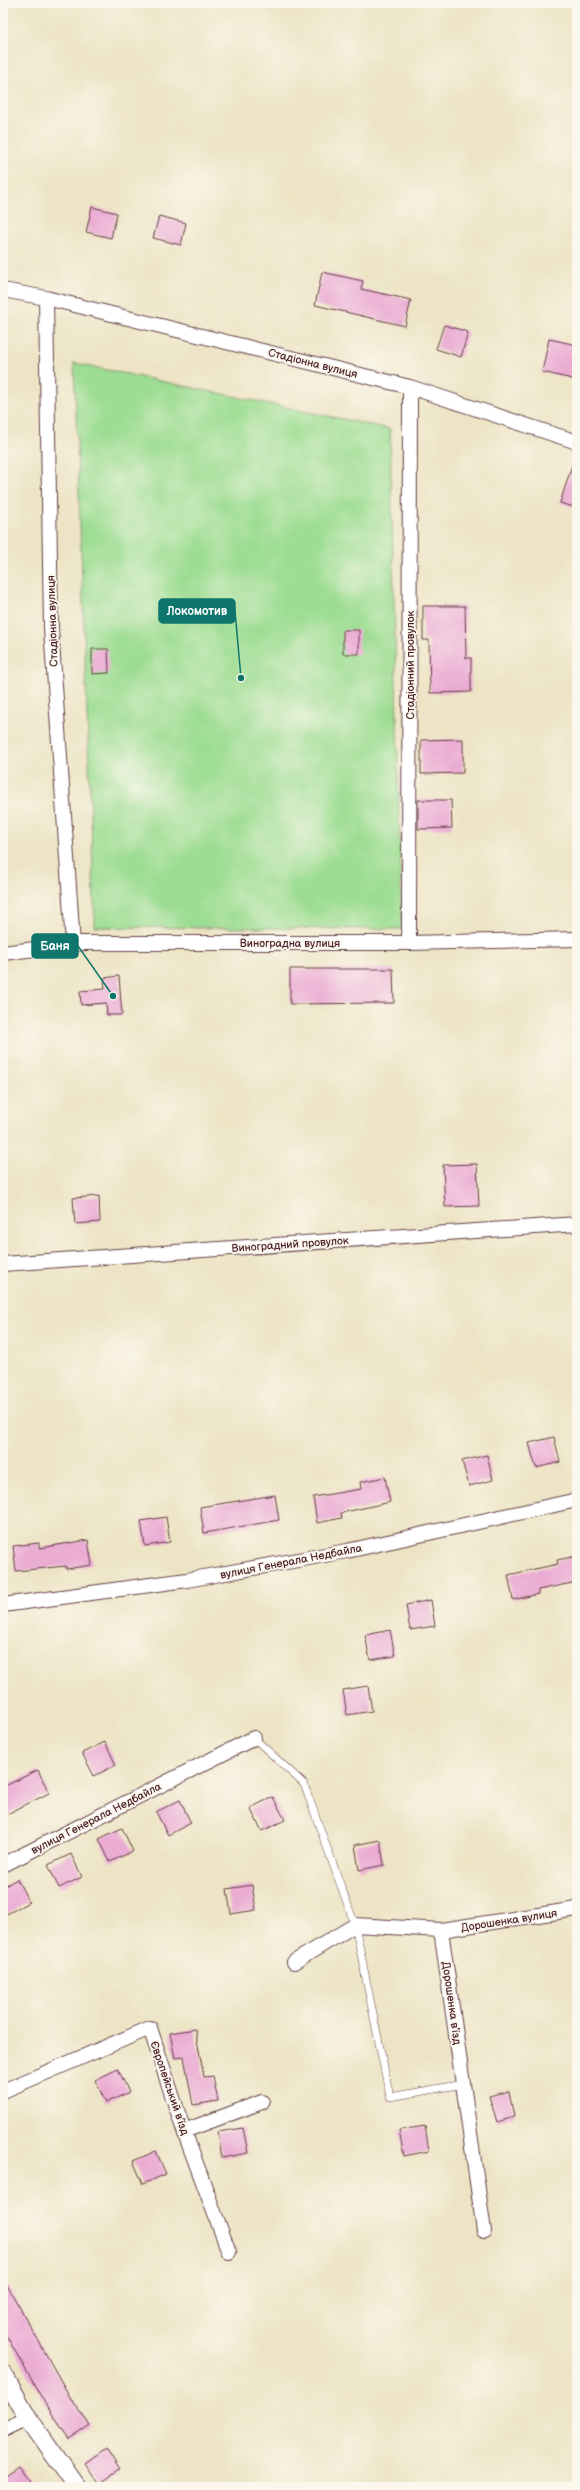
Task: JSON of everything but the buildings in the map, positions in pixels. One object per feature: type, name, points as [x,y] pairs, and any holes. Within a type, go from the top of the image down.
[{"type":"street","name":"Стадіонна вулиця","points":[[3,290],[46,298],[410,387],[577,442]]},
{"type":"street","name":"Стадіонна вулиця","points":[[46,298],[51,628],[73,944]]},
{"type":"street","name":"Стадіонний провулок","points":[[409,943],[410,387]]},
{"type":"street","name":"Виноградна вулиця","points":[[3,953],[73,944],[409,943],[577,939]]},
{"type":"street","name":"Виноградний провулок","points":[[3,1264],[577,1224]]},
{"type":"street","name":"вулиця Генерала Недбайла","points":[[3,1605],[187,1580],[347,1551],[577,1500]]},
{"type":"street","name":"вулиця Генерала Недбайла","points":[[3,1865],[254,1738]]},
{"type":"street","name":"Дорошенка вулиця","points":[[441,1930],[577,1909]]},
{"type":"street","points":[[294,1962],[355,1925],[441,1930]]},
{"type":"street","name":"Дорошенка в’їзд","points":[[441,1930],[484,2231]]},
{"type":"street","name":"Європейський в’їзд","points":[[3,2091],[150,2028],[184,2131],[229,2252]]},
{"type":"street","points":[[184,2131],[262,2102]]},
{"type":"street","points":[[3,2374],[28,2418],[77,2487]]},
{"type":"street","points":[[3,2430],[28,2418]]},
{"type":"lane","points":[[254,1738],[304,1784],[355,1925],[390,2097],[463,2084]]},
{"type":"green space","points":[[74,363],[390,429],[402,929],[95,927]]},
{"type":"place","name":"Локомотив","points":[[241,678]]},
{"type":"place","name":"Баня","points":[[113,996]]}]
